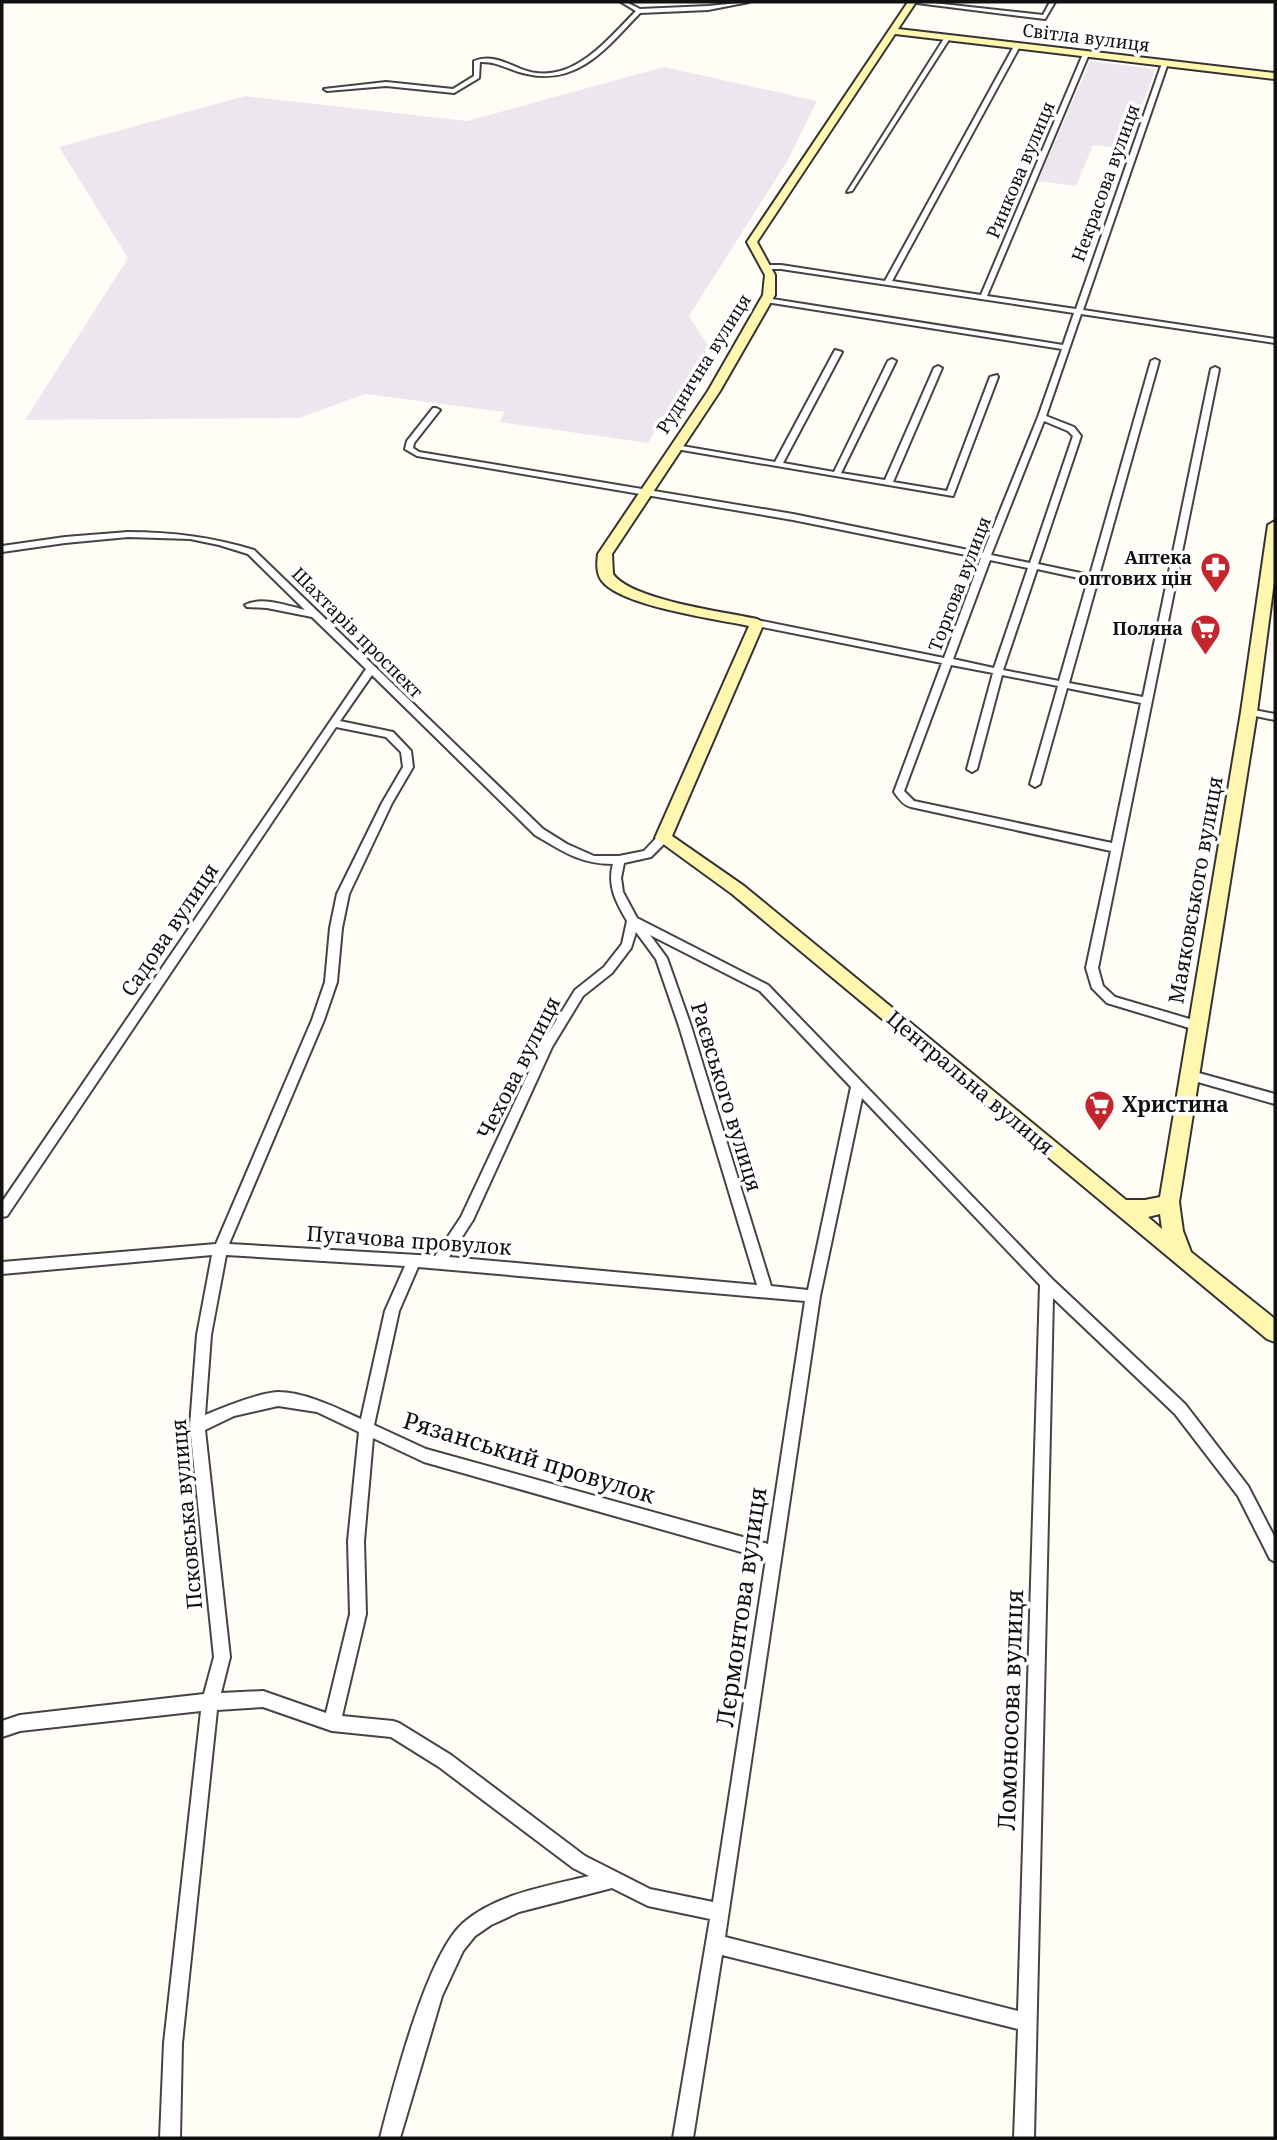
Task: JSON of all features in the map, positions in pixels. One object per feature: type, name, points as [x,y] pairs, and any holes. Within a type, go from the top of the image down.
[{"type":"main road","points":[[767,298],[741,240],[901,2]]},
{"type":"main road","name":"Руднична вулиця","points":[[757,623],[648,599],[622,590],[609,580],[603,568],[605,554],[714,391],[767,298],[769,275],[752,242],[912,2]]},
{"type":"main road","name":"Світла вулиця","points":[[893,31],[1275,76]]},
{"type":"main road","name":"Маяковського вулиця","points":[[1184,1260],[1172,1231],[1169,1202],[1249,712],[1275,525]]},
{"type":"main road","points":[[663,838],[757,623]]},
{"type":"main road","name":"Центральна вулиця","points":[[663,838],[738,890],[1184,1260],[1275,1332]]},
{"type":"main road","points":[[1121,1208],[1138,1211],[1156,1209],[1169,1202]]},
{"type":"street","points":[[623,2],[639,10],[708,8],[746,2]]},
{"type":"street","points":[[652,10],[673,2]]},
{"type":"street","points":[[912,2],[1045,17],[1052,2]]},
{"type":"street","points":[[327,89],[386,84],[454,91],[477,77],[477,61],[484,60],[494,60],[534,75],[573,72],[639,10]]},
{"type":"street","points":[[849,191],[947,38]]},
{"type":"street","points":[[887,284],[1017,46]]},
{"type":"street","name":"Ринкова вулиця","points":[[983,298],[1086,54]]},
{"type":"street","name":"Некрасова вулиця","points":[[1051,387],[1165,63]]},
{"type":"street","points":[[765,267],[1275,341]]},
{"type":"street","points":[[767,298],[1065,347]]},
{"type":"street","points":[[778,464],[838,352]]},
{"type":"street","points":[[836,475],[892,361]]},
{"type":"street","points":[[1035,784],[1155,361]]},
{"type":"street","points":[[888,484],[937,368]]},
{"type":"street","points":[[1196,1025],[1111,1000],[1098,988],[1092,968],[1215,369]]},
{"type":"street","points":[[676,447],[950,494],[994,377]]},
{"type":"street","name":"Торгова вулиця","points":[[899,792],[987,555],[1042,417],[1051,387]]},
{"type":"street","points":[[436,410],[411,443],[409,449],[417,454],[645,491],[987,555],[1092,578]]},
{"type":"street","points":[[972,769],[998,671],[1077,436],[1071,429],[1042,417]]},
{"type":"street","name":"Шахтарів проспект","points":[[2,549],[121,534],[209,538],[251,552],[539,832],[593,860],[619,860],[646,854]]},
{"type":"street","points":[[250,605],[267,605],[317,615]]},
{"type":"street","name":"Руднична вулиця","points":[[757,623],[1145,701]]},
{"type":"street","name":"Садова вулиця","points":[[2,1212],[370,670]]},
{"type":"street","points":[[1249,712],[1275,717]]},
{"type":"street","name":"Псковська вулиця","points":[[170,2138],[173,2043],[210,1702],[222,1657],[197,1426],[204,1335],[220,1249],[318,1020],[331,982],[336,928],[343,894],[387,803],[408,767],[406,751],[389,734],[333,723]]},
{"type":"street","points":[[899,792],[911,804],[1116,848]]},
{"type":"street","points":[[646,854],[663,838]]},
{"type":"street","points":[[619,860],[614,877],[618,896],[633,921],[764,988],[1047,1283],[1180,1409],[1243,1491],[1275,1554]]},
{"type":"street","name":"Чехова вулиця","points":[[438,1262],[466,1220],[547,1045],[579,993],[608,970],[627,945],[633,921]]},
{"type":"street","name":"Раєвського вулиця","points":[[633,921],[661,958],[685,1026],[766,1292]]},
{"type":"street","points":[[1188,1075],[1275,1099]]},
{"type":"street","name":"Лєрмонтова вулиця","points":[[683,2138],[813,1296],[858,1085]]},
{"type":"street","name":"Пугачова провулок","points":[[2,1268],[220,1249],[438,1262],[813,1296]]},
{"type":"street","points":[[331,1723],[358,1615],[355,1541],[366,1430],[392,1311],[414,1261]]},
{"type":"street","name":"Ломоносова вулиця","points":[[1024,2138],[1047,1283]]},
{"type":"street","name":"Рязанський провулок","points":[[197,1426],[232,1410],[278,1398],[318,1406],[424,1455],[772,1553]]},
{"type":"street","points":[[2,1729],[20,1723],[210,1702],[263,1699],[331,1723],[393,1729],[445,1761],[579,1862],[648,1898],[720,1912]]},
{"type":"street","points":[[390,2138],[439,1976],[467,1931],[515,1904],[613,1880]]},
{"type":"street","points":[[715,1944],[1027,2022]]},
{"type":"shaded area","points":[[1090,61],[1155,69],[1127,149],[1093,145],[1076,186],[1038,181]]},
{"type":"shaded area","points":[[664,67],[817,101],[788,160],[689,316],[709,347],[648,443],[500,422],[504,412],[365,394],[299,418],[25,420],[128,258],[59,147],[245,96],[467,121]]},
{"type":"place","name":"Аптека оптових цін","points":[[1215,595]]},
{"type":"place","name":"Поляна","points":[[1206,656]]},
{"type":"place","name":"Христина","points":[[1099,1132]]}]
